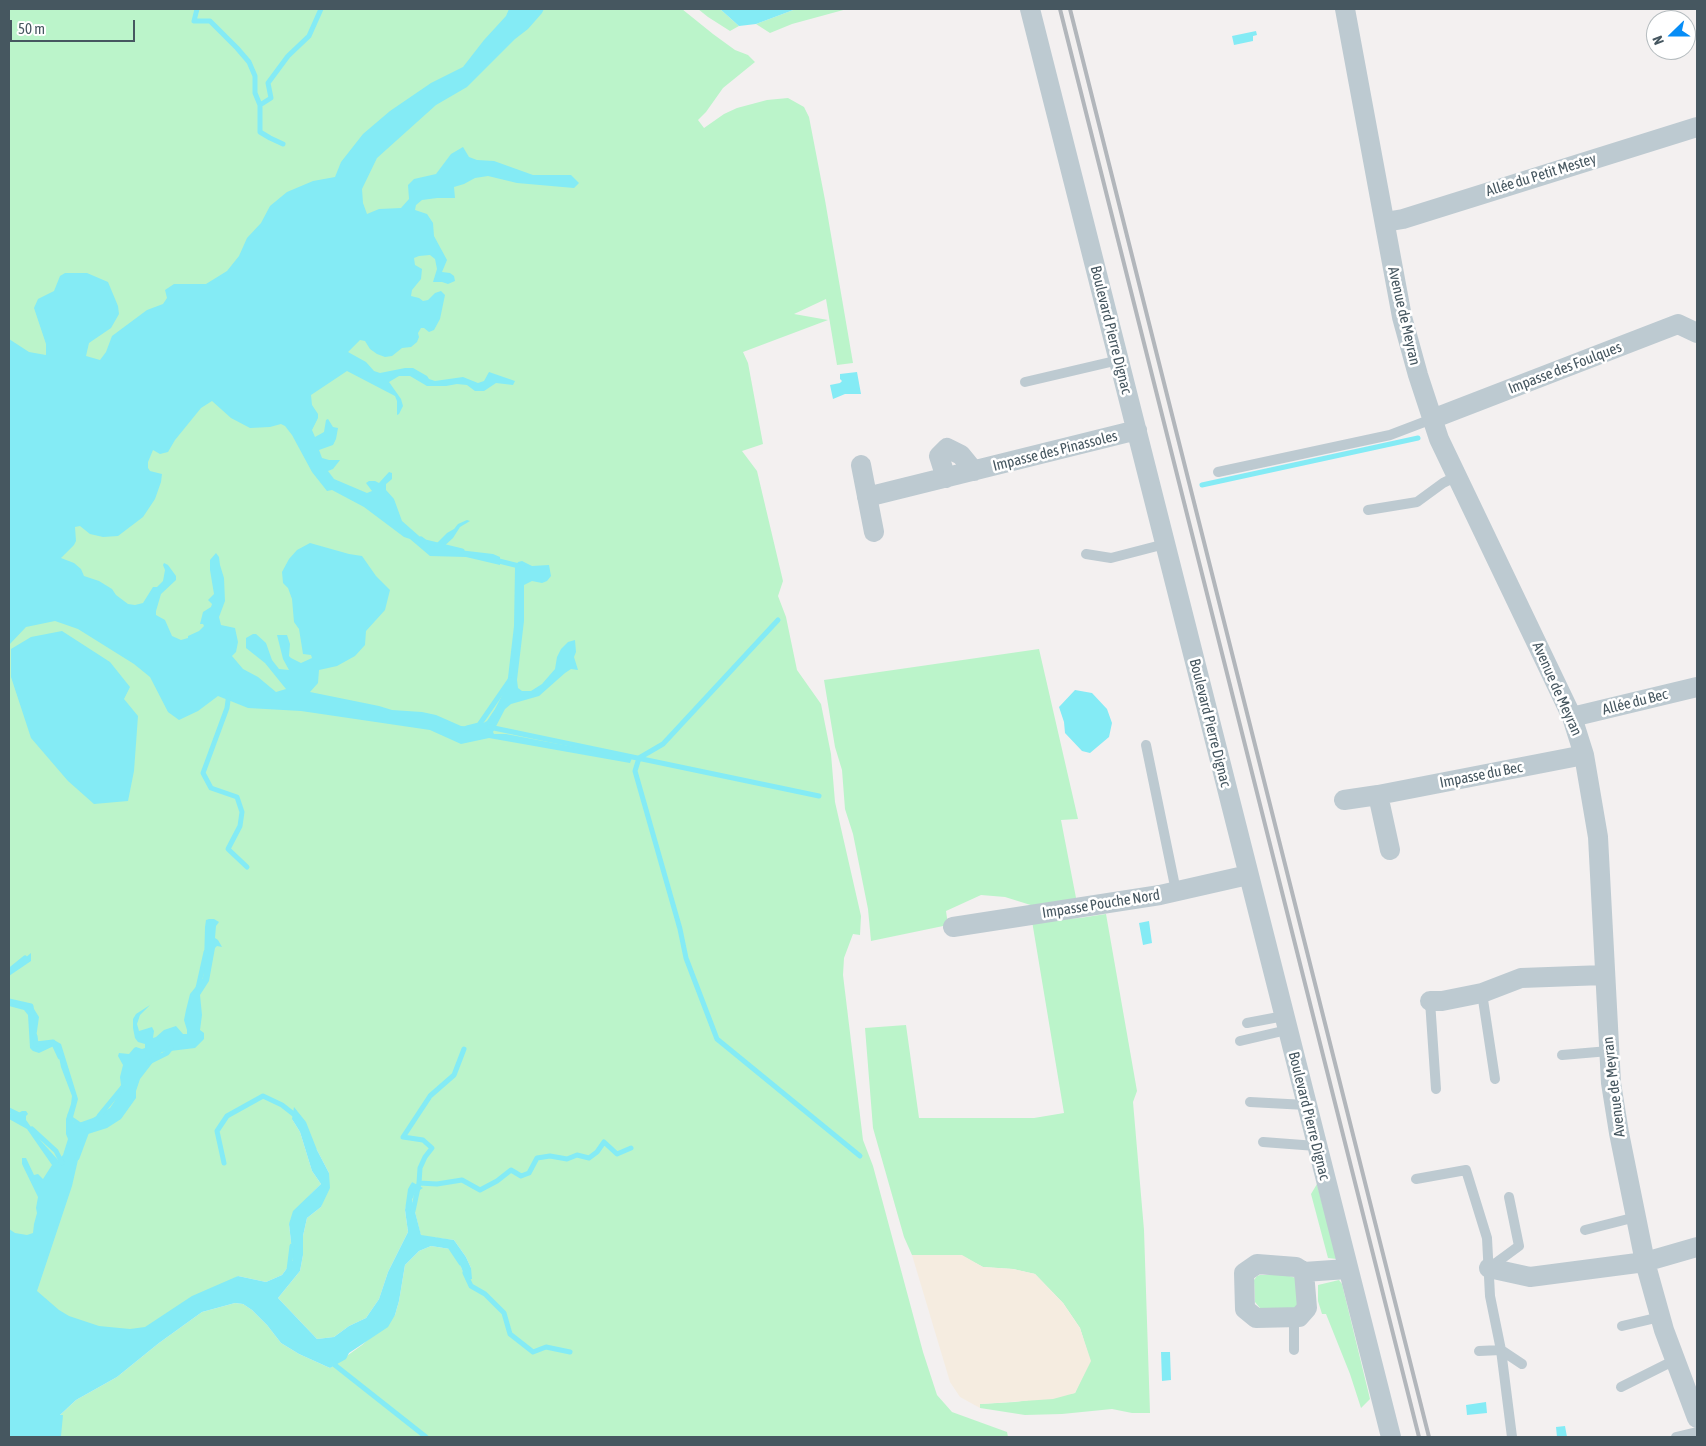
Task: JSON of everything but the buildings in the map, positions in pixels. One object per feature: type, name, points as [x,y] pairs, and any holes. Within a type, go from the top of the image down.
[{"type":"street","name":"Boulevard Pierre Dignac","points":[[1030,9],[1391,1437]]},
{"type":"street","name":"Avenue de Meyran","points":[[1345,9],[1406,333],[1432,419],[1439,439],[1572,718],[1584,755],[1598,837],[1611,1083],[1619,1133],[1645,1262],[1660,1317],[1697,1418]]},
{"type":"street","name":"Allée du Petit Mestey","points":[[1385,222],[1697,127]]},
{"type":"street","name":"Impasse des Foulques","points":[[1432,419],[1678,324],[1697,333]]},
{"type":"street","name":"Impasse des Pinassoles","points":[[867,497],[1136,430]]},
{"type":"street","name":"Impasse des Pinassoles","points":[[946,478],[939,456],[947,448],[960,455],[974,471]]},
{"type":"street","points":[[861,465],[874,532]]},
{"type":"street","name":"Allée du Bec","points":[[1572,718],[1697,687]]},
{"type":"street","name":"Impasse du Bec","points":[[1344,800],[1584,755]]},
{"type":"street","points":[[1378,795],[1390,850]]},
{"type":"street","name":"Impasse Pouche Nord","points":[[953,927],[1176,891],[1248,875]]},
{"type":"street","points":[[1430,1001],[1442,1001],[1482,993],[1521,978],[1604,975]]},
{"type":"street","points":[[1489,1268],[1530,1277],[1645,1262],[1697,1248]]},
{"type":"street","points":[[1304,1272],[1307,1308],[1299,1317],[1256,1318],[1245,1310],[1244,1273],[1257,1264],[1296,1267],[1304,1272],[1347,1269]]},
{"type":"lane","points":[[1025,382],[1119,360]]},
{"type":"lane","points":[[1218,472],[1390,434],[1432,419]]},
{"type":"lane","points":[[1368,510],[1416,502],[1443,483],[1457,476]]},
{"type":"lane","points":[[1086,554],[1111,558],[1165,544]]},
{"type":"lane","points":[[1146,745],[1176,891]]},
{"type":"lane","points":[[1482,993],[1495,1078]]},
{"type":"lane","points":[[1430,1001],[1436,1089]]},
{"type":"lane","points":[[1247,1023],[1286,1023]]},
{"type":"lane","points":[[1240,1041],[1286,1023]]},
{"type":"lane","points":[[1562,1055],[1609,1051]]},
{"type":"lane","points":[[1250,1102],[1306,1105]]},
{"type":"lane","points":[[1264,1142],[1316,1146]]},
{"type":"lane","points":[[1416,1179],[1466,1170],[1487,1238],[1490,1296],[1501,1350],[1512,1437]]},
{"type":"lane","points":[[1489,1268],[1518,1246],[1509,1197]]},
{"type":"lane","points":[[1585,1230],[1636,1217]]},
{"type":"lane","points":[[1294,1317],[1294,1350]]},
{"type":"lane","points":[[1622,1326],[1660,1317]]},
{"type":"lane","points":[[1478,1351],[1501,1350],[1522,1364]]},
{"type":"lane","points":[[1620,1387],[1675,1360]]},
{"type":"lane","points":[[1676,1437],[1697,1432]]},
{"type":"green space","points":[[9,9],[682,9],[735,50],[748,55],[755,62],[723,88],[698,120],[704,128],[724,114],[737,108],[767,100],[788,98],[804,107],[809,117],[825,200],[853,363],[837,365],[826,299],[794,314],[828,320],[743,352],[748,363],[763,444],[742,451],[757,471],[783,581],[778,596],[786,617],[797,670],[821,704],[831,754],[835,802],[861,916],[860,935],[853,934],[844,958],[843,975],[863,1140],[873,1166],[923,1352],[937,1395],[952,1412],[1007,1432],[1008,1437],[41,1437],[76,1400],[117,1377],[202,1312],[235,1303],[243,1304],[267,1325],[281,1343],[299,1354],[330,1368],[362,1345],[395,1315],[405,1265],[419,1251],[431,1246],[450,1249],[456,1254],[466,1279],[471,1268],[454,1240],[421,1236],[412,1200],[414,1193],[412,1182],[405,1210],[408,1232],[388,1272],[379,1299],[366,1318],[349,1326],[334,1337],[317,1339],[278,1298],[300,1271],[303,1255],[303,1236],[307,1218],[321,1207],[329,1173],[317,1150],[292,1119],[300,1132],[312,1171],[321,1184],[310,1195],[289,1224],[293,1260],[282,1275],[266,1282],[238,1276],[9,1437]]},
{"type":"green space","points":[[698,9],[720,9],[739,26],[730,31]]},
{"type":"green space","points":[[796,9],[847,9],[792,24],[770,33],[756,24]]},
{"type":"green space","points":[[1039,649],[1078,819],[1061,820],[1077,903],[1037,907],[1005,897],[981,895],[946,911],[948,925],[871,941],[868,909],[853,834],[845,809],[842,770],[835,747],[824,680]]},
{"type":"green space","points":[[1106,914],[1137,1091],[1133,1102],[1144,1230],[1150,1413],[1132,1413],[1112,1409],[1062,1414],[1025,1415],[980,1408],[980,1404],[1015,1402],[1075,1393],[1090,1361],[1080,1328],[1063,1303],[1035,1274],[1013,1269],[983,1267],[962,1256],[912,1255],[904,1237],[873,1128],[865,1028],[906,1025],[919,1118],[1034,1118],[1064,1113],[1032,921],[1080,918]]},
{"type":"green space","points":[[1317,1184],[1337,1259],[1328,1258],[1311,1194]]},
{"type":"green space","points":[[1260,1275],[1287,1275],[1295,1278],[1300,1308],[1260,1308],[1255,1302],[1254,1280]]},
{"type":"green space","points":[[1339,1280],[1342,1284],[1370,1399],[1361,1408],[1350,1374],[1326,1314],[1322,1314],[1318,1301],[1318,1285]]},
{"type":"sand","points":[[912,1255],[962,1255],[983,1267],[1013,1269],[1035,1274],[1063,1303],[1080,1328],[1091,1361],[1075,1393],[1053,1399],[980,1404],[980,1408],[960,1397],[950,1382]]},
{"type":"water","points":[[509,9],[544,9],[528,29],[515,39],[467,87],[436,105],[377,158],[362,189],[363,203],[367,214],[379,209],[401,208],[409,199],[408,185],[414,179],[436,174],[451,154],[463,147],[469,157],[477,160],[494,161],[533,175],[571,175],[579,183],[574,188],[517,183],[488,176],[475,178],[454,187],[455,198],[422,200],[416,205],[415,210],[427,214],[433,223],[434,236],[447,260],[442,272],[450,273],[454,276],[455,281],[448,284],[433,282],[437,269],[435,259],[430,255],[419,256],[414,258],[415,265],[422,269],[421,279],[412,290],[411,296],[423,301],[428,300],[435,293],[441,291],[445,295],[440,319],[434,330],[429,332],[421,328],[418,333],[417,342],[411,347],[402,348],[392,356],[385,357],[377,354],[370,349],[365,341],[360,340],[348,352],[366,362],[374,371],[380,373],[413,368],[435,381],[463,377],[478,383],[484,381],[489,372],[515,381],[513,385],[496,383],[484,391],[475,391],[467,385],[427,386],[410,376],[399,376],[389,382],[401,399],[403,406],[397,415],[395,396],[347,371],[311,395],[312,405],[318,414],[312,430],[315,437],[324,432],[326,420],[328,419],[333,427],[338,428],[333,445],[319,450],[322,458],[340,460],[333,469],[328,471],[334,479],[367,493],[372,491],[366,483],[375,481],[379,483],[389,472],[392,473],[392,479],[386,484],[386,490],[394,499],[402,521],[427,543],[435,545],[458,524],[467,520],[470,521],[460,527],[453,538],[442,548],[493,554],[500,557],[500,565],[466,557],[430,556],[410,539],[404,537],[364,507],[332,490],[327,491],[312,472],[285,426],[281,424],[270,427],[250,428],[231,418],[212,401],[201,408],[175,440],[168,452],[160,454],[153,450],[148,462],[148,468],[150,471],[162,474],[161,482],[155,499],[143,517],[118,536],[103,537],[90,534],[80,526],[75,527],[76,541],[61,558],[74,563],[81,569],[84,576],[99,581],[112,589],[116,595],[128,604],[135,605],[143,603],[153,587],[157,587],[163,581],[165,570],[163,565],[164,563],[168,565],[176,576],[176,580],[161,594],[156,615],[165,620],[172,636],[181,640],[188,638],[188,636],[199,631],[204,626],[200,624],[203,612],[211,607],[212,604],[208,600],[214,594],[210,560],[216,553],[219,557],[224,578],[225,601],[219,617],[221,625],[235,628],[238,642],[236,652],[232,656],[243,669],[258,677],[276,692],[286,689],[265,663],[246,648],[246,638],[256,634],[266,643],[272,660],[279,669],[289,670],[283,659],[277,635],[287,635],[290,644],[289,656],[291,658],[301,663],[312,658],[311,655],[303,654],[299,629],[294,622],[292,599],[288,588],[283,583],[282,572],[289,559],[297,550],[310,543],[362,556],[376,576],[390,590],[385,610],[366,631],[365,645],[355,656],[337,666],[319,670],[318,683],[310,692],[392,710],[422,712],[436,715],[461,726],[476,727],[487,721],[507,686],[514,626],[515,568],[518,562],[522,561],[532,566],[549,565],[551,576],[547,581],[542,583],[532,581],[524,585],[524,621],[517,680],[518,688],[522,691],[531,691],[542,684],[555,669],[557,657],[561,649],[568,642],[575,640],[576,652],[574,657],[578,670],[571,669],[565,673],[539,696],[511,704],[505,709],[493,732],[494,734],[506,734],[632,758],[630,763],[489,738],[461,744],[430,730],[301,711],[248,708],[218,696],[198,711],[179,720],[168,712],[150,677],[134,664],[78,629],[55,621],[26,627],[9,645],[9,339],[29,352],[46,355],[46,344],[34,308],[38,299],[54,291],[60,276],[65,273],[87,273],[108,282],[118,306],[119,314],[111,328],[89,343],[86,356],[100,360],[106,352],[112,336],[147,310],[163,304],[167,298],[165,290],[174,284],[206,284],[227,271],[239,256],[247,238],[261,223],[270,206],[287,192],[313,181],[335,177],[341,162],[363,134],[390,111],[431,83],[463,67],[506,16]]},
{"type":"water","points":[[720,9],[796,9],[756,24],[739,26]]},
{"type":"water","points":[[1256,31],[1257,35],[1253,36],[1253,41],[1234,45],[1232,36]]},
{"type":"water","points":[[857,372],[861,394],[845,394],[833,399],[830,385],[842,381],[840,374]]},
{"type":"water","points":[[62,631],[110,662],[130,687],[124,699],[138,716],[134,771],[128,801],[94,804],[68,781],[31,738],[11,677],[11,649],[31,637]]},
{"type":"water","points":[[1075,690],[1092,693],[1107,709],[1112,723],[1109,737],[1090,753],[1082,751],[1065,733],[1059,707]]},
{"type":"water","points":[[206,920],[219,922],[216,926],[215,938],[222,947],[217,946],[215,948],[209,981],[200,995],[202,1015],[200,1030],[204,1033],[204,1039],[195,1048],[162,1052],[140,1079],[136,1098],[121,1119],[107,1128],[88,1134],[83,1138],[72,1186],[37,1291],[69,1316],[99,1326],[130,1329],[145,1327],[192,1296],[238,1276],[266,1282],[282,1275],[293,1260],[289,1224],[293,1211],[321,1184],[312,1171],[300,1132],[292,1119],[294,1107],[306,1122],[329,1173],[330,1188],[321,1207],[307,1218],[303,1236],[303,1255],[300,1271],[278,1298],[317,1339],[334,1337],[349,1326],[366,1318],[379,1299],[388,1272],[408,1232],[405,1210],[408,1189],[412,1182],[423,1188],[415,1193],[412,1200],[421,1235],[454,1240],[466,1257],[471,1268],[472,1279],[466,1280],[456,1254],[450,1249],[431,1246],[419,1251],[405,1265],[399,1301],[395,1315],[388,1327],[349,1353],[346,1359],[330,1368],[299,1354],[281,1343],[267,1325],[243,1304],[235,1303],[202,1312],[117,1377],[76,1400],[60,1415],[63,1415],[61,1436],[63,1437],[9,1437],[9,1229],[15,1233],[27,1235],[33,1233],[37,1213],[38,1197],[22,1164],[22,1158],[26,1158],[34,1175],[38,1174],[43,1179],[52,1165],[27,1129],[9,1119],[9,1113],[15,1115],[26,1111],[28,1114],[26,1120],[58,1160],[63,1155],[68,1139],[66,1119],[72,1096],[61,1067],[56,1045],[39,1053],[33,1051],[30,1048],[28,1015],[24,1010],[9,1006],[9,1000],[30,1006],[39,1017],[35,1045],[54,1040],[61,1044],[78,1099],[73,1123],[76,1124],[93,1118],[110,1108],[116,1099],[121,1085],[120,1077],[123,1065],[118,1056],[119,1053],[129,1054],[136,1047],[145,1048],[145,1044],[138,1042],[135,1038],[133,1019],[136,1014],[150,1005],[140,1015],[137,1024],[139,1031],[152,1027],[154,1031],[153,1038],[164,1030],[176,1026],[183,1034],[187,1034],[184,1020],[190,994],[203,978],[205,927]]},
{"type":"water","points":[[1149,921],[1152,943],[1143,945],[1139,923]]},
{"type":"water","points":[[31,953],[31,961],[9,976],[9,972]]},
{"type":"water","points":[[1161,1352],[1170,1352],[1171,1380],[1162,1381]]},
{"type":"water","points":[[1486,1402],[1487,1413],[1467,1415],[1466,1405]]},
{"type":"water","points":[[1565,1426],[1567,1437],[1557,1437],[1556,1427]]},
{"type":"waterway","points":[[197,9],[194,21],[210,21],[249,62],[255,76],[255,93],[260,105],[260,132],[283,144]]},
{"type":"waterway","points":[[260,105],[271,98],[268,83],[288,56],[309,36],[321,9]]},
{"type":"waterway","points":[[1202,485],[1418,438]]},
{"type":"waterway","points":[[421,539],[425,542],[462,551]]},
{"type":"waterway","points":[[495,560],[523,567]]},
{"type":"waterway","points":[[778,620],[663,744],[639,758],[635,771],[680,929],[686,958],[717,1039],[860,1156]]},
{"type":"waterway","points":[[467,728],[479,725],[510,680]]},
{"type":"waterway","points":[[229,693],[227,708],[203,773],[211,788],[237,797],[242,812],[240,826],[228,849],[247,867]]},
{"type":"waterway","points":[[489,727],[819,796]]},
{"type":"waterway","points":[[198,988],[206,952]]},
{"type":"waterway","points":[[9,971],[25,958]]},
{"type":"waterway","points":[[9,1001],[31,1006],[32,1013]]},
{"type":"waterway","points":[[35,1036],[36,1044],[53,1042],[60,1057]]},
{"type":"waterway","points":[[149,1062],[167,1053],[171,1048]]},
{"type":"waterway","points":[[419,1183],[420,1168],[432,1148],[423,1140],[403,1137],[430,1096],[454,1075],[464,1049]]},
{"type":"waterway","points":[[99,1116],[122,1088]]},
{"type":"waterway","points":[[224,1163],[217,1131],[227,1116],[263,1096],[282,1105],[296,1116]]},
{"type":"waterway","points":[[9,1110],[21,1116]]},
{"type":"waterway","points":[[70,1115],[70,1118],[83,1127]]},
{"type":"waterway","points":[[32,1129],[56,1151],[62,1163]]},
{"type":"waterway","points":[[77,1158],[87,1131]]},
{"type":"waterway","points":[[413,1211],[419,1183],[437,1184],[462,1180],[480,1190],[497,1181],[511,1170],[521,1176],[529,1173],[537,1158],[550,1156],[567,1159],[577,1155],[589,1158],[597,1152],[604,1142],[617,1154],[631,1148]]},
{"type":"waterway","points":[[289,1270],[292,1246]]},
{"type":"waterway","points":[[451,1248],[461,1263]]},
{"type":"waterway","points":[[465,1273],[471,1286],[485,1294],[504,1313],[510,1334],[533,1352],[546,1347],[570,1352]]},
{"type":"waterway","points":[[331,1362],[426,1437]]},
{"type":"railway","points":[[1060,9],[1419,1437]]},
{"type":"railway","points":[[1070,9],[1429,1437]]}]
